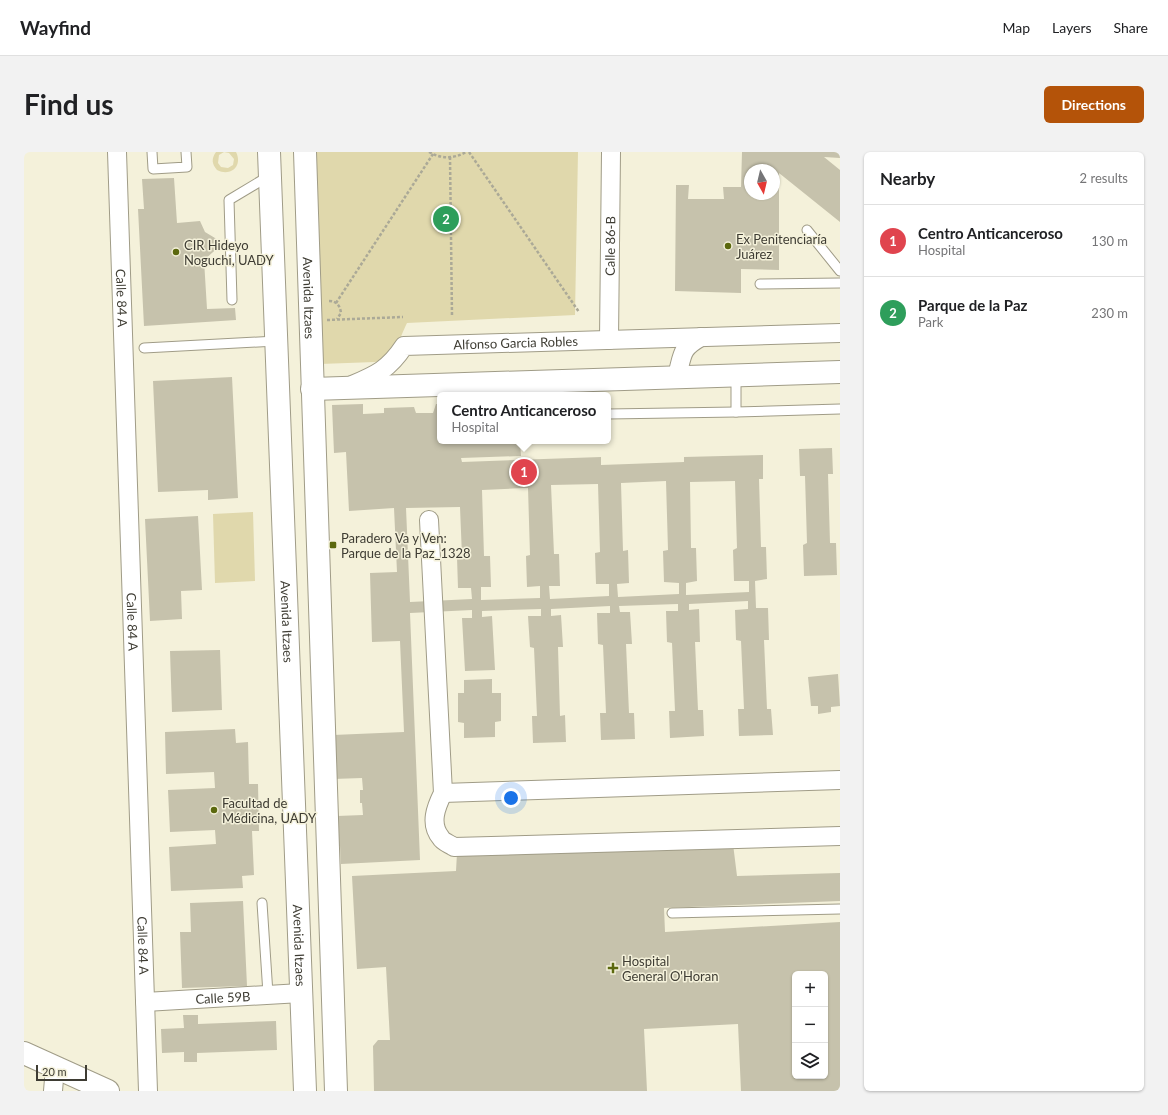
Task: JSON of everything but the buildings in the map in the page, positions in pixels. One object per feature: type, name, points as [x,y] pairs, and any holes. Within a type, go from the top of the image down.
[{"type":"main road","name":"Avenida Itzaes","points":[[269,152],[304,1091]]},
{"type":"main road","name":"Avenida Itzaes","points":[[306,152],[329,929],[336,1091]]},
{"type":"main road","name":"Alfonso Garcia Robles","points":[[312,389],[526,385],[677,376],[840,372]]},
{"type":"main road","points":[[24,1053],[108,1091]]},
{"type":"street","name":"Calle 84 A","points":[[116,152],[148,1091]]},
{"type":"street","name":"Calle 86-B","points":[[609,340],[610,152]]},
{"type":"street","name":"Alfonso Garcia Robles","points":[[345,388],[373,377],[384,369],[404,346],[840,333]]},
{"type":"street","points":[[677,376],[683,352],[689,344],[701,337]]},
{"type":"street","points":[[430,520],[443,793],[435,809],[435,826],[441,839],[454,847],[840,836]]},
{"type":"street","points":[[443,793],[840,780]]},
{"type":"street","name":"Calle 59B","points":[[145,1002],[301,993]]},
{"type":"street","points":[[53,1091],[54,1067]]},
{"type":"lane","points":[[152,152],[153,169],[187,167],[186,152]]},
{"type":"lane","points":[[232,300],[229,200],[270,175]]},
{"type":"lane","points":[[807,230],[840,271]]},
{"type":"lane","points":[[760,284],[840,283]]},
{"type":"lane","points":[[144,348],[276,341]]},
{"type":"lane","points":[[736,375],[736,412]]},
{"type":"lane","points":[[611,414],[840,409]]},
{"type":"lane","points":[[262,902],[268,994]]},
{"type":"lane","points":[[672,913],[840,909]]},
{"type":"path","points":[[429,152],[441,157],[461,155],[466,152]]},
{"type":"path","points":[[469,152],[579,312]]},
{"type":"path","points":[[336,303],[433,154]]},
{"type":"path","points":[[450,157],[452,316]]},
{"type":"path","points":[[325,302],[332,301],[340,306],[341,313],[336,319]]},
{"type":"path","points":[[324,320],[403,317]]},
{"type":"shaded area","points":[[216,152],[224,152],[236,152],[238,157],[237,166],[231,171],[227,172],[217,170],[213,161],[213,157]],"holes":[[[224,152],[229,153],[234,159],[233,165],[228,168],[221,167],[218,163],[219,155]]]},
{"type":"shaded area","points":[[313,152],[578,152],[575,315],[407,323],[399,342],[392,353],[382,360],[375,362],[320,364]]},
{"type":"shaded area","points":[[253,512],[255,581],[215,583],[213,514]]},
{"type":"place","name":"Parque de la Paz","points":[[446,219]]},
{"type":"place","name":"Ex Penitenciaría Juárez","points":[[728,246]]},
{"type":"place","name":"CIR Hideyo Noguchi, UADY","points":[[176,252]]},
{"type":"place","name":"Centro Anticanceroso","points":[[524,472]]},
{"type":"place","name":"Paradero Va y Ven: Parque de la Paz_1328","points":[[333,545]]},
{"type":"place","name":"Facultad de Médicina, UADY","points":[[214,810]]},
{"type":"place","name":"Hospital General O'Horan","points":[[613,968]]}]
